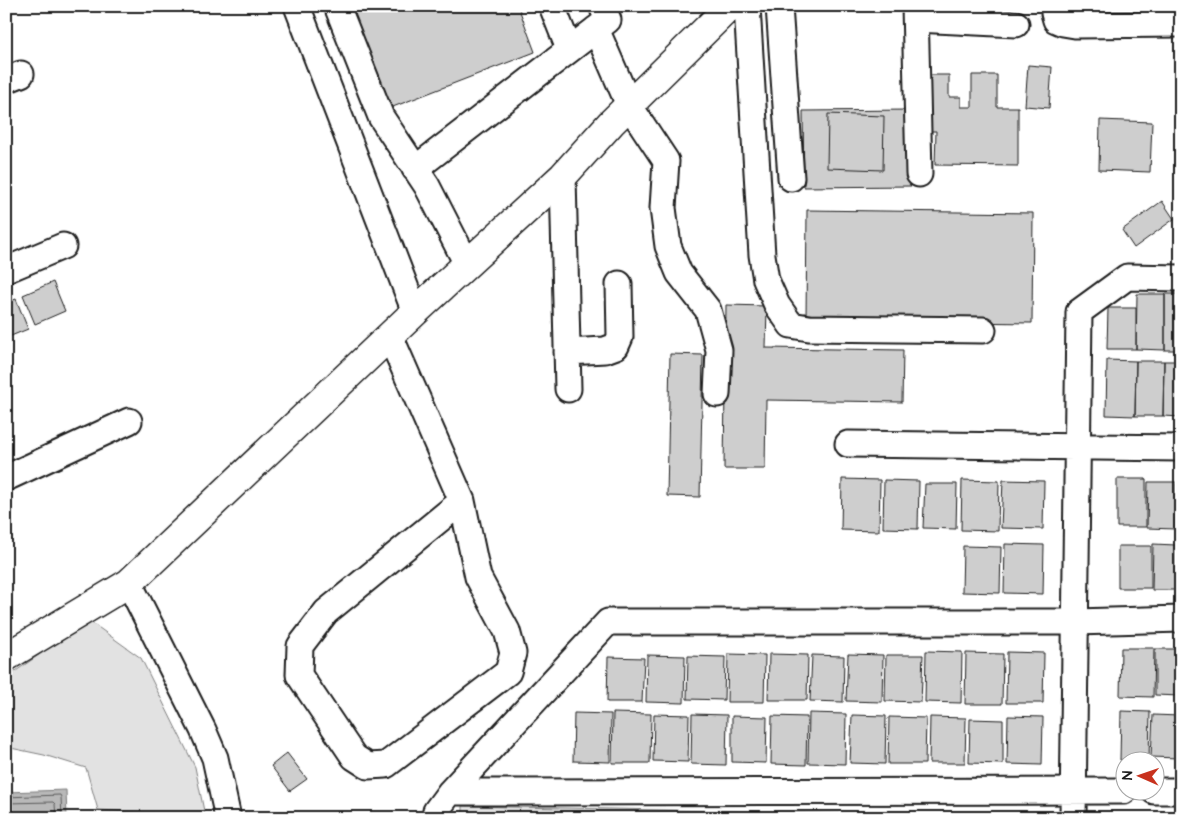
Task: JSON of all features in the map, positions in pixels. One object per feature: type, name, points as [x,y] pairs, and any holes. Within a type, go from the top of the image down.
[{"type":"main road","points":[[6,657],[129,582],[415,312],[563,176],[629,105],[730,6]]},
{"type":"street","points":[[298,6],[415,312]]},
{"type":"street","points":[[337,6],[381,117],[427,186],[467,264]]},
{"type":"street","points":[[552,6],[570,49]]},
{"type":"street","points":[[747,6],[762,255],[766,280],[777,305],[791,325],[809,328],[983,330]]},
{"type":"street","points":[[778,6],[792,178]]},
{"type":"street","points":[[1054,6],[1056,20],[1064,23],[1181,24]]},
{"type":"street","points":[[919,174],[916,13],[1016,24]]},
{"type":"street","points":[[415,169],[570,49],[607,15],[629,105],[666,161],[663,208],[668,246],[679,273],[708,310],[719,350],[717,394]]},
{"type":"street","points":[[563,176],[568,389]]},
{"type":"street","points":[[6,270],[63,246]]},
{"type":"street","points":[[1073,818],[1079,312],[1127,277],[1181,278]]},
{"type":"street","points":[[567,352],[605,350],[616,346],[620,337],[619,284]]},
{"type":"street","points":[[390,336],[462,501],[478,576],[507,631],[513,653],[508,672],[386,765],[368,766],[354,757],[298,675],[300,646],[326,612],[462,501]]},
{"type":"street","points":[[6,478],[129,421]]},
{"type":"street","points":[[848,444],[1181,448]]},
{"type":"street","points":[[129,582],[204,730],[215,758],[228,818]]},
{"type":"street","points":[[435,818],[436,811],[450,792],[608,622],[1076,622],[1181,619]]},
{"type":"street","points":[[450,792],[1114,791]]},
{"type":"street","points":[[1164,791],[1181,791]]},
{"type":"shaded area","points":[[88,620],[141,658],[195,767],[205,816],[98,810],[86,768],[44,755],[6,747],[6,678]]},
{"type":"shaded area","points":[[463,806],[915,815],[915,818],[463,818]]},
{"type":"water","points":[[66,790],[67,818],[6,818],[6,792]]},
{"type":"building","points":[[345,6],[518,6],[535,52],[385,110]]},
{"type":"building","points":[[1028,65],[1052,67],[1049,108],[1025,106]]},
{"type":"building","points":[[928,75],[949,75],[949,97],[961,97],[961,107],[972,107],[972,75],[997,75],[997,107],[1018,107],[1018,166],[935,165],[936,131],[928,131]]},
{"type":"building","points":[[910,110],[911,186],[804,187],[803,111]]},
{"type":"building","points":[[828,114],[884,116],[883,170],[827,168]]},
{"type":"building","points":[[1100,120],[1152,122],[1150,172],[1099,170]]},
{"type":"building","points":[[1162,201],[1174,219],[1134,248],[1122,230]]},
{"type":"building","points":[[807,210],[1033,213],[1032,323],[806,320]]},
{"type":"building","points":[[53,282],[65,311],[35,324],[23,295]]},
{"type":"building","points":[[1137,294],[1165,294],[1165,350],[1136,349]]},
{"type":"building","points":[[1165,294],[1181,294],[1181,350],[1165,350]]},
{"type":"building","points":[[16,299],[28,329],[6,338],[6,303]]},
{"type":"building","points":[[726,305],[767,306],[766,348],[903,350],[902,402],[766,400],[765,469],[724,469]]},
{"type":"building","points":[[1108,308],[1136,308],[1136,349],[1107,349]]},
{"type":"building","points":[[670,354],[703,355],[700,497],[667,496]]},
{"type":"building","points":[[1107,360],[1136,361],[1135,416],[1106,415]]},
{"type":"building","points":[[1136,361],[1164,361],[1163,416],[1135,416]]},
{"type":"building","points":[[1164,361],[1181,361],[1181,417],[1163,416]]},
{"type":"building","points":[[842,479],[880,480],[879,531],[841,530]]},
{"type":"building","points":[[1117,479],[1146,479],[1146,527],[1117,527]]},
{"type":"building","points":[[884,480],[919,481],[918,529],[883,528]]},
{"type":"building","points":[[962,480],[999,481],[998,531],[961,530]]},
{"type":"building","points":[[1003,480],[1044,481],[1043,529],[1001,528]]},
{"type":"building","points":[[1148,482],[1176,482],[1175,529],[1147,528]]},
{"type":"building","points":[[925,484],[957,484],[956,529],[923,528]]},
{"type":"building","points":[[1176,484],[1181,484],[1181,525],[1176,525]]},
{"type":"building","points":[[1005,544],[1044,545],[1043,594],[1004,593]]},
{"type":"building","points":[[1153,544],[1176,545],[1176,590],[1152,590]]},
{"type":"building","points":[[963,546],[1001,547],[1000,593],[962,592]]},
{"type":"building","points":[[1118,546],[1151,546],[1151,588],[1118,588]]},
{"type":"building","points":[[1178,546],[1181,546],[1181,588],[1178,588]]},
{"type":"building","points":[[1121,648],[1154,648],[1153,697],[1120,696]]},
{"type":"building","points":[[1155,649],[1180,649],[1180,696],[1155,695]]},
{"type":"building","points":[[926,651],[962,652],[961,703],[925,702]]},
{"type":"building","points":[[1007,652],[1044,653],[1043,703],[1006,703]]},
{"type":"building","points":[[966,653],[1003,654],[1002,704],[965,704]]},
{"type":"building","points":[[728,654],[765,655],[764,702],[727,702]]},
{"type":"building","points":[[769,654],[808,655],[807,700],[768,700]]},
{"type":"building","points":[[848,654],[883,655],[882,702],[846,701]]},
{"type":"building","points":[[647,655],[685,656],[684,703],[646,702]]},
{"type":"building","points":[[812,655],[844,656],[843,702],[810,701]]},
{"type":"building","points":[[886,655],[923,655],[921,702],[885,701]]},
{"type":"building","points":[[688,656],[725,657],[724,700],[687,699]]},
{"type":"building","points":[[608,657],[644,658],[642,702],[607,702]]},
{"type":"building","points":[[1121,711],[1150,712],[1149,752],[1120,752]]},
{"type":"building","points":[[574,713],[611,714],[610,762],[573,761]]},
{"type":"building","points":[[613,713],[651,714],[650,763],[612,763]]},
{"type":"building","points":[[809,713],[846,714],[845,764],[808,763]]},
{"type":"building","points":[[654,714],[689,715],[688,762],[653,761]]},
{"type":"building","points":[[692,714],[727,715],[726,765],[691,764]]},
{"type":"building","points":[[1181,714],[1181,757],[1179,757]]},
{"type":"building","points":[[852,715],[886,716],[885,764],[850,763]]},
{"type":"building","points":[[1153,715],[1180,716],[1178,758],[1164,757],[1164,752],[1151,752]]},
{"type":"building","points":[[732,716],[767,717],[766,763],[732,762]]},
{"type":"building","points":[[772,716],[807,717],[806,765],[771,764]]},
{"type":"building","points":[[1008,716],[1043,717],[1042,765],[1007,764]]},
{"type":"building","points":[[889,717],[926,718],[925,764],[888,764]]},
{"type":"building","points":[[930,717],[966,718],[965,763],[929,763]]},
{"type":"building","points":[[970,719],[1003,720],[1003,764],[969,763]]},
{"type":"building","points":[[287,753],[307,779],[290,791],[271,766]]},
{"type":"building","points":[[1168,813],[1181,814],[1181,818],[1168,818]]},
{"type":"building","points":[[1121,815],[1121,818],[1083,818],[1083,816]]}]
